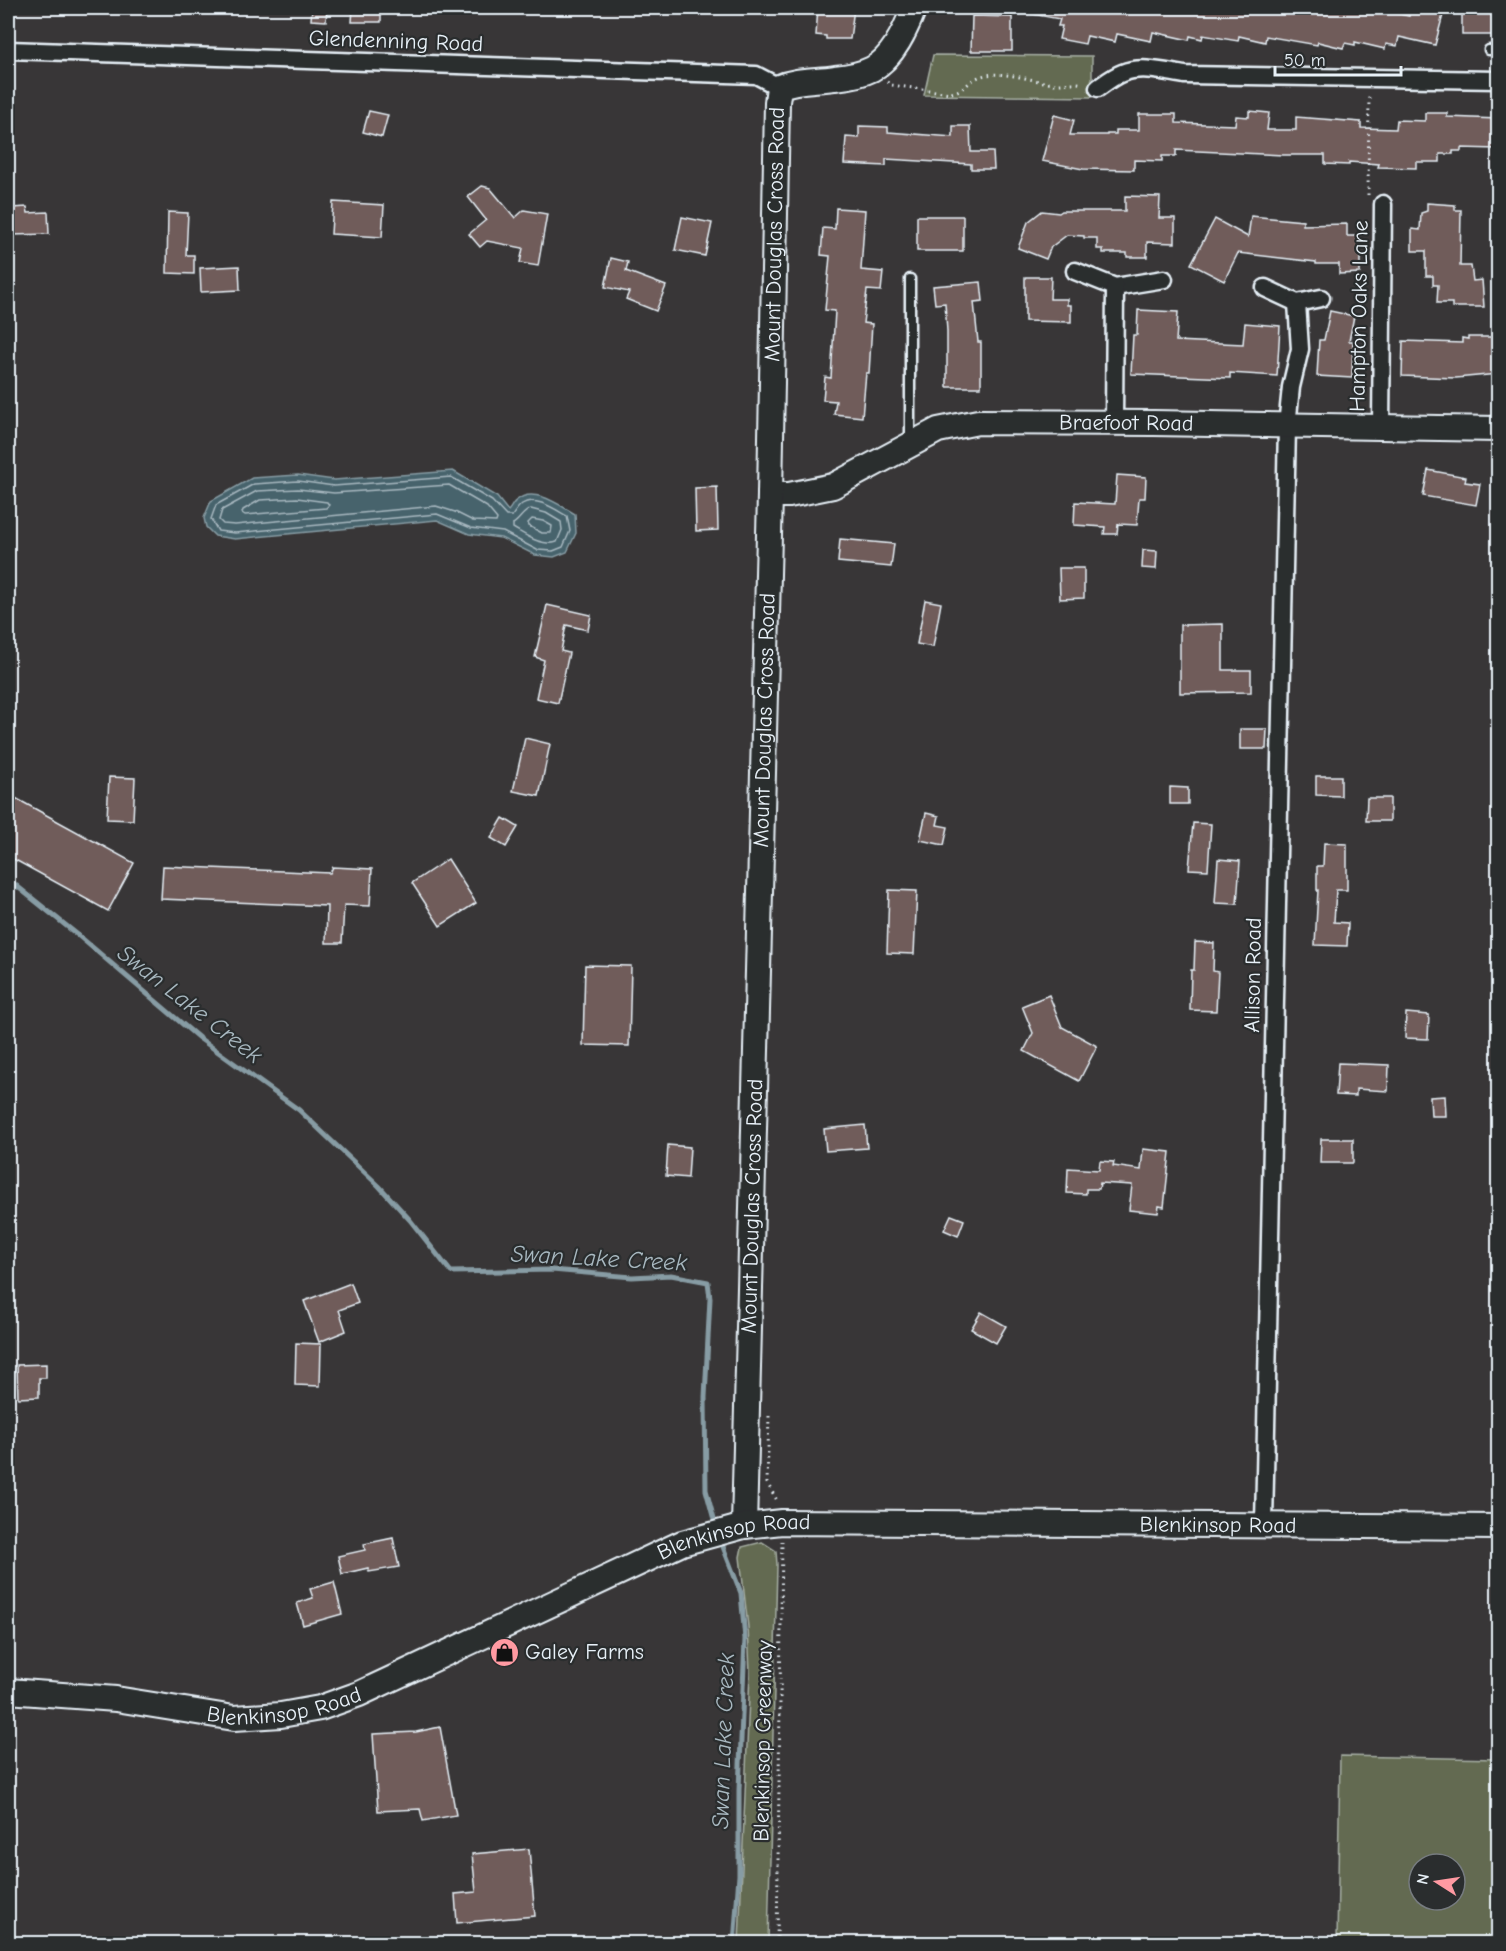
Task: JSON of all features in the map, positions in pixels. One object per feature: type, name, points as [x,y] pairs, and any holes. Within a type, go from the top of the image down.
[{"type":"street","points":[[872,69],[890,52],[906,31],[914,8]]},
{"type":"street","name":"Glendenning Road","points":[[8,50],[756,75],[779,87]]},
{"type":"street","name":"Mount Douglas Cross Road","points":[[744,1526],[770,495],[777,102],[779,87],[790,82],[837,78],[872,69]]},
{"type":"street","points":[[1098,88],[1120,73],[1144,69],[1185,75],[1498,80]]},
{"type":"street","name":"Hampton Oaks Lane","points":[[1381,428],[1383,204]]},
{"type":"street","points":[[1075,271],[1115,287],[1164,279]]},
{"type":"street","points":[[1114,423],[1115,287]]},
{"type":"street","points":[[1265,288],[1297,303],[1321,298]]},
{"type":"street","name":"Allison Road","points":[[1264,1524],[1287,426],[1290,387],[1300,349],[1297,303]]},
{"type":"street","name":"Braefoot Road","points":[[770,495],[789,495],[833,486],[938,430],[978,422],[1498,429]]},
{"type":"street","name":"Blenkinsop Road","points":[[8,1690],[116,1699],[234,1718],[281,1715],[320,1708],[359,1694],[682,1543],[744,1526],[782,1522],[1498,1527]]},
{"type":"lane","points":[[1489,50],[1498,50]]},
{"type":"lane","points":[[910,279],[910,446]]},
{"type":"path","points":[[872,69],[891,85],[951,93],[959,91],[978,77],[992,74],[1058,84],[1076,82],[1098,88]]},
{"type":"path","name":"Blenkinsop Greenway","points":[[777,1944],[782,1539]]},
{"type":"green space","points":[[933,55],[1092,56],[1092,97],[924,95]]},
{"type":"green space","points":[[762,1542],[776,1551],[777,1565],[768,1943],[739,1943],[750,1672],[748,1627],[740,1557],[742,1547]]},
{"type":"green space","points":[[1340,1756],[1498,1759],[1498,1943],[1337,1943]]},
{"type":"water","points":[[453,471],[497,497],[508,511],[516,501],[531,495],[546,498],[575,514],[576,533],[567,552],[554,557],[535,555],[501,538],[469,534],[437,520],[235,539],[215,536],[206,527],[204,518],[211,501],[252,478],[298,475],[334,480]]},
{"type":"building","points":[[312,8],[327,8],[326,21],[311,20]]},
{"type":"building","points":[[353,8],[381,8],[381,22],[352,22]]},
{"type":"building","points":[[818,8],[854,8],[850,39],[826,39],[826,36],[816,35]]},
{"type":"building","points":[[1033,8],[1355,8],[1376,12],[1377,9],[1409,16],[1411,8],[1444,11],[1435,45],[1399,37],[1397,46],[1386,44],[1385,49],[1355,42],[1355,45],[1345,43],[1343,48],[1318,42],[1317,45],[1266,36],[1265,42],[1239,36],[1238,41],[1203,35],[1202,39],[1190,36],[1189,40],[1153,32],[1151,41],[1117,34],[1115,42],[1087,36],[1085,44],[1059,39],[1062,26],[1058,26],[1060,19],[1032,14]]},
{"type":"building","points":[[1462,8],[1498,8],[1498,35],[1462,35]]},
{"type":"building","points":[[972,16],[1012,17],[1012,51],[971,51]]},
{"type":"building","points":[[369,111],[388,115],[382,137],[363,132]]},
{"type":"building","points":[[1249,111],[1269,113],[1267,130],[1296,130],[1296,117],[1361,122],[1361,128],[1396,129],[1397,120],[1425,121],[1425,113],[1447,113],[1447,117],[1498,119],[1498,149],[1461,148],[1461,151],[1453,151],[1453,154],[1440,154],[1440,162],[1416,162],[1416,168],[1378,167],[1379,164],[1349,162],[1349,165],[1325,164],[1325,155],[1176,150],[1176,156],[1162,156],[1162,161],[1134,160],[1134,170],[1083,169],[1042,161],[1054,115],[1074,120],[1070,135],[1107,135],[1116,134],[1116,130],[1139,130],[1139,114],[1176,114],[1176,123],[1235,125],[1236,116],[1249,117]]},
{"type":"building","points":[[859,126],[888,127],[888,132],[953,137],[953,126],[970,126],[971,152],[993,152],[994,169],[971,169],[971,164],[886,159],[886,166],[844,164],[846,137],[859,138]]},
{"type":"building","points":[[482,186],[490,188],[515,218],[524,210],[547,214],[538,266],[520,263],[523,248],[487,241],[480,247],[469,234],[486,220],[468,197]]},
{"type":"building","points":[[1125,196],[1160,197],[1159,218],[1175,218],[1175,243],[1147,242],[1147,257],[1127,257],[1127,253],[1103,253],[1103,249],[1097,249],[1097,238],[1084,238],[1084,236],[1067,235],[1051,247],[1046,259],[1018,248],[1028,222],[1042,211],[1059,213],[1062,211],[1125,211]]},
{"type":"building","points":[[333,202],[384,205],[382,237],[331,234]]},
{"type":"building","points":[[1427,203],[1455,205],[1455,210],[1461,210],[1460,266],[1471,266],[1473,281],[1482,280],[1484,307],[1452,307],[1452,303],[1437,303],[1438,285],[1433,285],[1433,276],[1426,276],[1426,251],[1412,251],[1412,229],[1420,230],[1421,213],[1427,211]]},
{"type":"building","points":[[27,207],[28,213],[48,212],[49,234],[12,235],[12,208]]},
{"type":"building","points":[[836,208],[865,210],[861,270],[883,272],[881,291],[867,290],[863,323],[872,324],[869,373],[866,373],[862,417],[834,414],[836,401],[823,400],[825,377],[831,378],[835,311],[825,310],[830,256],[821,255],[823,228],[835,229]]},
{"type":"building","points":[[168,212],[188,213],[186,255],[194,255],[194,274],[167,273]]},
{"type":"building","points":[[917,216],[963,216],[963,251],[917,251]]},
{"type":"building","points":[[1251,216],[1303,221],[1303,225],[1347,224],[1347,236],[1360,236],[1360,273],[1339,274],[1339,264],[1316,264],[1316,262],[1238,253],[1224,281],[1191,264],[1215,219],[1248,237]]},
{"type":"building","points":[[682,217],[712,223],[705,256],[675,250]]},
{"type":"building","points":[[611,258],[628,262],[626,271],[666,286],[656,311],[626,299],[629,292],[605,287]]},
{"type":"building","points":[[239,266],[240,290],[201,292],[200,268]]},
{"type":"building","points":[[1025,277],[1051,277],[1050,299],[1067,299],[1067,305],[1071,305],[1071,322],[1025,321]]},
{"type":"building","points":[[981,282],[983,301],[974,302],[978,342],[981,342],[981,387],[947,387],[945,303],[935,304],[933,286]]},
{"type":"building","points":[[1138,310],[1178,312],[1176,341],[1243,344],[1245,323],[1280,326],[1277,376],[1230,373],[1230,378],[1131,374],[1133,335],[1137,335]]},
{"type":"building","points":[[1330,311],[1354,316],[1349,341],[1353,341],[1352,378],[1317,376],[1319,340],[1324,340]]},
{"type":"building","points":[[1468,337],[1498,337],[1498,374],[1456,378],[1402,376],[1403,341],[1462,343],[1462,338],[1468,339]]},
{"type":"building","points":[[1428,470],[1466,477],[1465,482],[1480,484],[1476,505],[1423,496]]},
{"type":"building","points":[[1117,475],[1146,477],[1145,498],[1139,498],[1137,525],[1118,524],[1117,534],[1104,534],[1105,527],[1074,525],[1075,502],[1115,504]]},
{"type":"building","points":[[717,487],[718,530],[696,531],[695,488]]},
{"type":"building","points":[[840,539],[894,544],[891,567],[838,562]]},
{"type":"building","points":[[1143,550],[1157,551],[1156,569],[1142,568]]},
{"type":"building","points":[[1059,568],[1084,568],[1084,598],[1060,599]]},
{"type":"building","points":[[925,600],[941,603],[933,647],[917,644]]},
{"type":"building","points":[[547,605],[591,615],[588,630],[566,625],[561,651],[569,653],[558,703],[536,698],[544,660],[535,657]]},
{"type":"building","points":[[1223,624],[1223,670],[1251,670],[1251,692],[1180,693],[1180,625]]},
{"type":"building","points":[[1240,729],[1267,729],[1266,749],[1240,749]]},
{"type":"building","points":[[525,738],[550,744],[539,796],[513,791]]},
{"type":"building","points":[[1316,776],[1341,776],[1341,796],[1316,795]]},
{"type":"building","points":[[109,777],[135,778],[133,820],[107,819]]},
{"type":"building","points":[[1170,787],[1188,788],[1188,804],[1170,804]]},
{"type":"building","points":[[8,794],[134,863],[108,911],[8,856]]},
{"type":"building","points":[[1367,798],[1390,798],[1390,821],[1366,821]]},
{"type":"building","points":[[926,813],[939,816],[937,825],[948,827],[944,845],[920,840]]},
{"type":"building","points":[[503,818],[518,827],[506,847],[491,838]]},
{"type":"building","points":[[1193,823],[1211,824],[1208,870],[1189,869]]},
{"type":"building","points":[[1324,843],[1347,844],[1347,890],[1336,890],[1334,922],[1348,923],[1347,946],[1315,945],[1317,866],[1323,866]]},
{"type":"building","points":[[448,859],[476,903],[440,926],[412,883]]},
{"type":"building","points":[[1218,859],[1240,861],[1237,904],[1215,903]]},
{"type":"building","points":[[163,866],[330,873],[333,867],[372,869],[370,906],[344,905],[342,943],[326,943],[327,906],[161,899]]},
{"type":"building","points":[[889,890],[917,891],[914,954],[887,953]]},
{"type":"building","points":[[1195,942],[1214,943],[1213,971],[1218,972],[1216,1011],[1190,1010],[1191,970],[1194,970]]},
{"type":"building","points":[[585,965],[631,966],[629,1046],[583,1045]]},
{"type":"building","points":[[1049,995],[1062,1027],[1097,1046],[1079,1081],[1024,1051],[1033,1033],[1022,1006]]},
{"type":"building","points":[[1406,1013],[1429,1015],[1428,1039],[1405,1038]]},
{"type":"building","points":[[1338,1063],[1389,1065],[1388,1091],[1356,1089],[1356,1096],[1336,1095]]},
{"type":"building","points":[[1445,1096],[1446,1116],[1431,1116],[1430,1097]]},
{"type":"building","points":[[865,1125],[867,1148],[826,1151],[824,1129]]},
{"type":"building","points":[[1321,1139],[1353,1139],[1353,1163],[1320,1163]]},
{"type":"building","points":[[668,1145],[690,1147],[688,1178],[666,1176]]},
{"type":"building","points":[[1143,1149],[1170,1152],[1164,1207],[1159,1206],[1158,1213],[1129,1210],[1132,1185],[1100,1183],[1099,1189],[1086,1189],[1086,1194],[1067,1193],[1068,1168],[1099,1170],[1100,1161],[1114,1162],[1113,1166],[1141,1170]]},
{"type":"building","points":[[951,1215],[964,1220],[958,1236],[944,1230]]},
{"type":"building","points":[[351,1283],[358,1303],[339,1310],[346,1331],[319,1342],[304,1301]]},
{"type":"building","points":[[981,1312],[1006,1326],[996,1343],[971,1329]]},
{"type":"building","points":[[296,1343],[321,1344],[320,1386],[295,1385]]},
{"type":"building","points":[[46,1364],[46,1378],[39,1378],[39,1397],[18,1398],[17,1365]]},
{"type":"building","points":[[393,1538],[399,1567],[369,1572],[368,1568],[342,1574],[338,1556],[365,1550],[364,1544]]},
{"type":"building","points":[[334,1582],[342,1614],[303,1625],[297,1603],[313,1598],[310,1589]]},
{"type":"building","points":[[440,1727],[456,1815],[423,1821],[420,1809],[378,1811],[373,1734],[416,1732]]},
{"type":"building","points":[[529,1849],[535,1916],[457,1923],[455,1894],[476,1892],[472,1854]]},
{"type":"waterway","name":"Swan Lake Creek","points":[[8,879],[199,1038],[299,1110],[379,1186],[410,1220],[451,1272],[552,1270],[632,1277],[671,1275],[708,1282],[710,1298],[705,1397],[706,1490],[716,1527]]},
{"type":"waterway","name":"Swan Lake Creek","points":[[720,1539],[741,1593],[745,1639],[739,1790],[739,1875],[734,1944]]},
{"type":"place","name":"Galey Farms","points":[[504,1652]]}]
